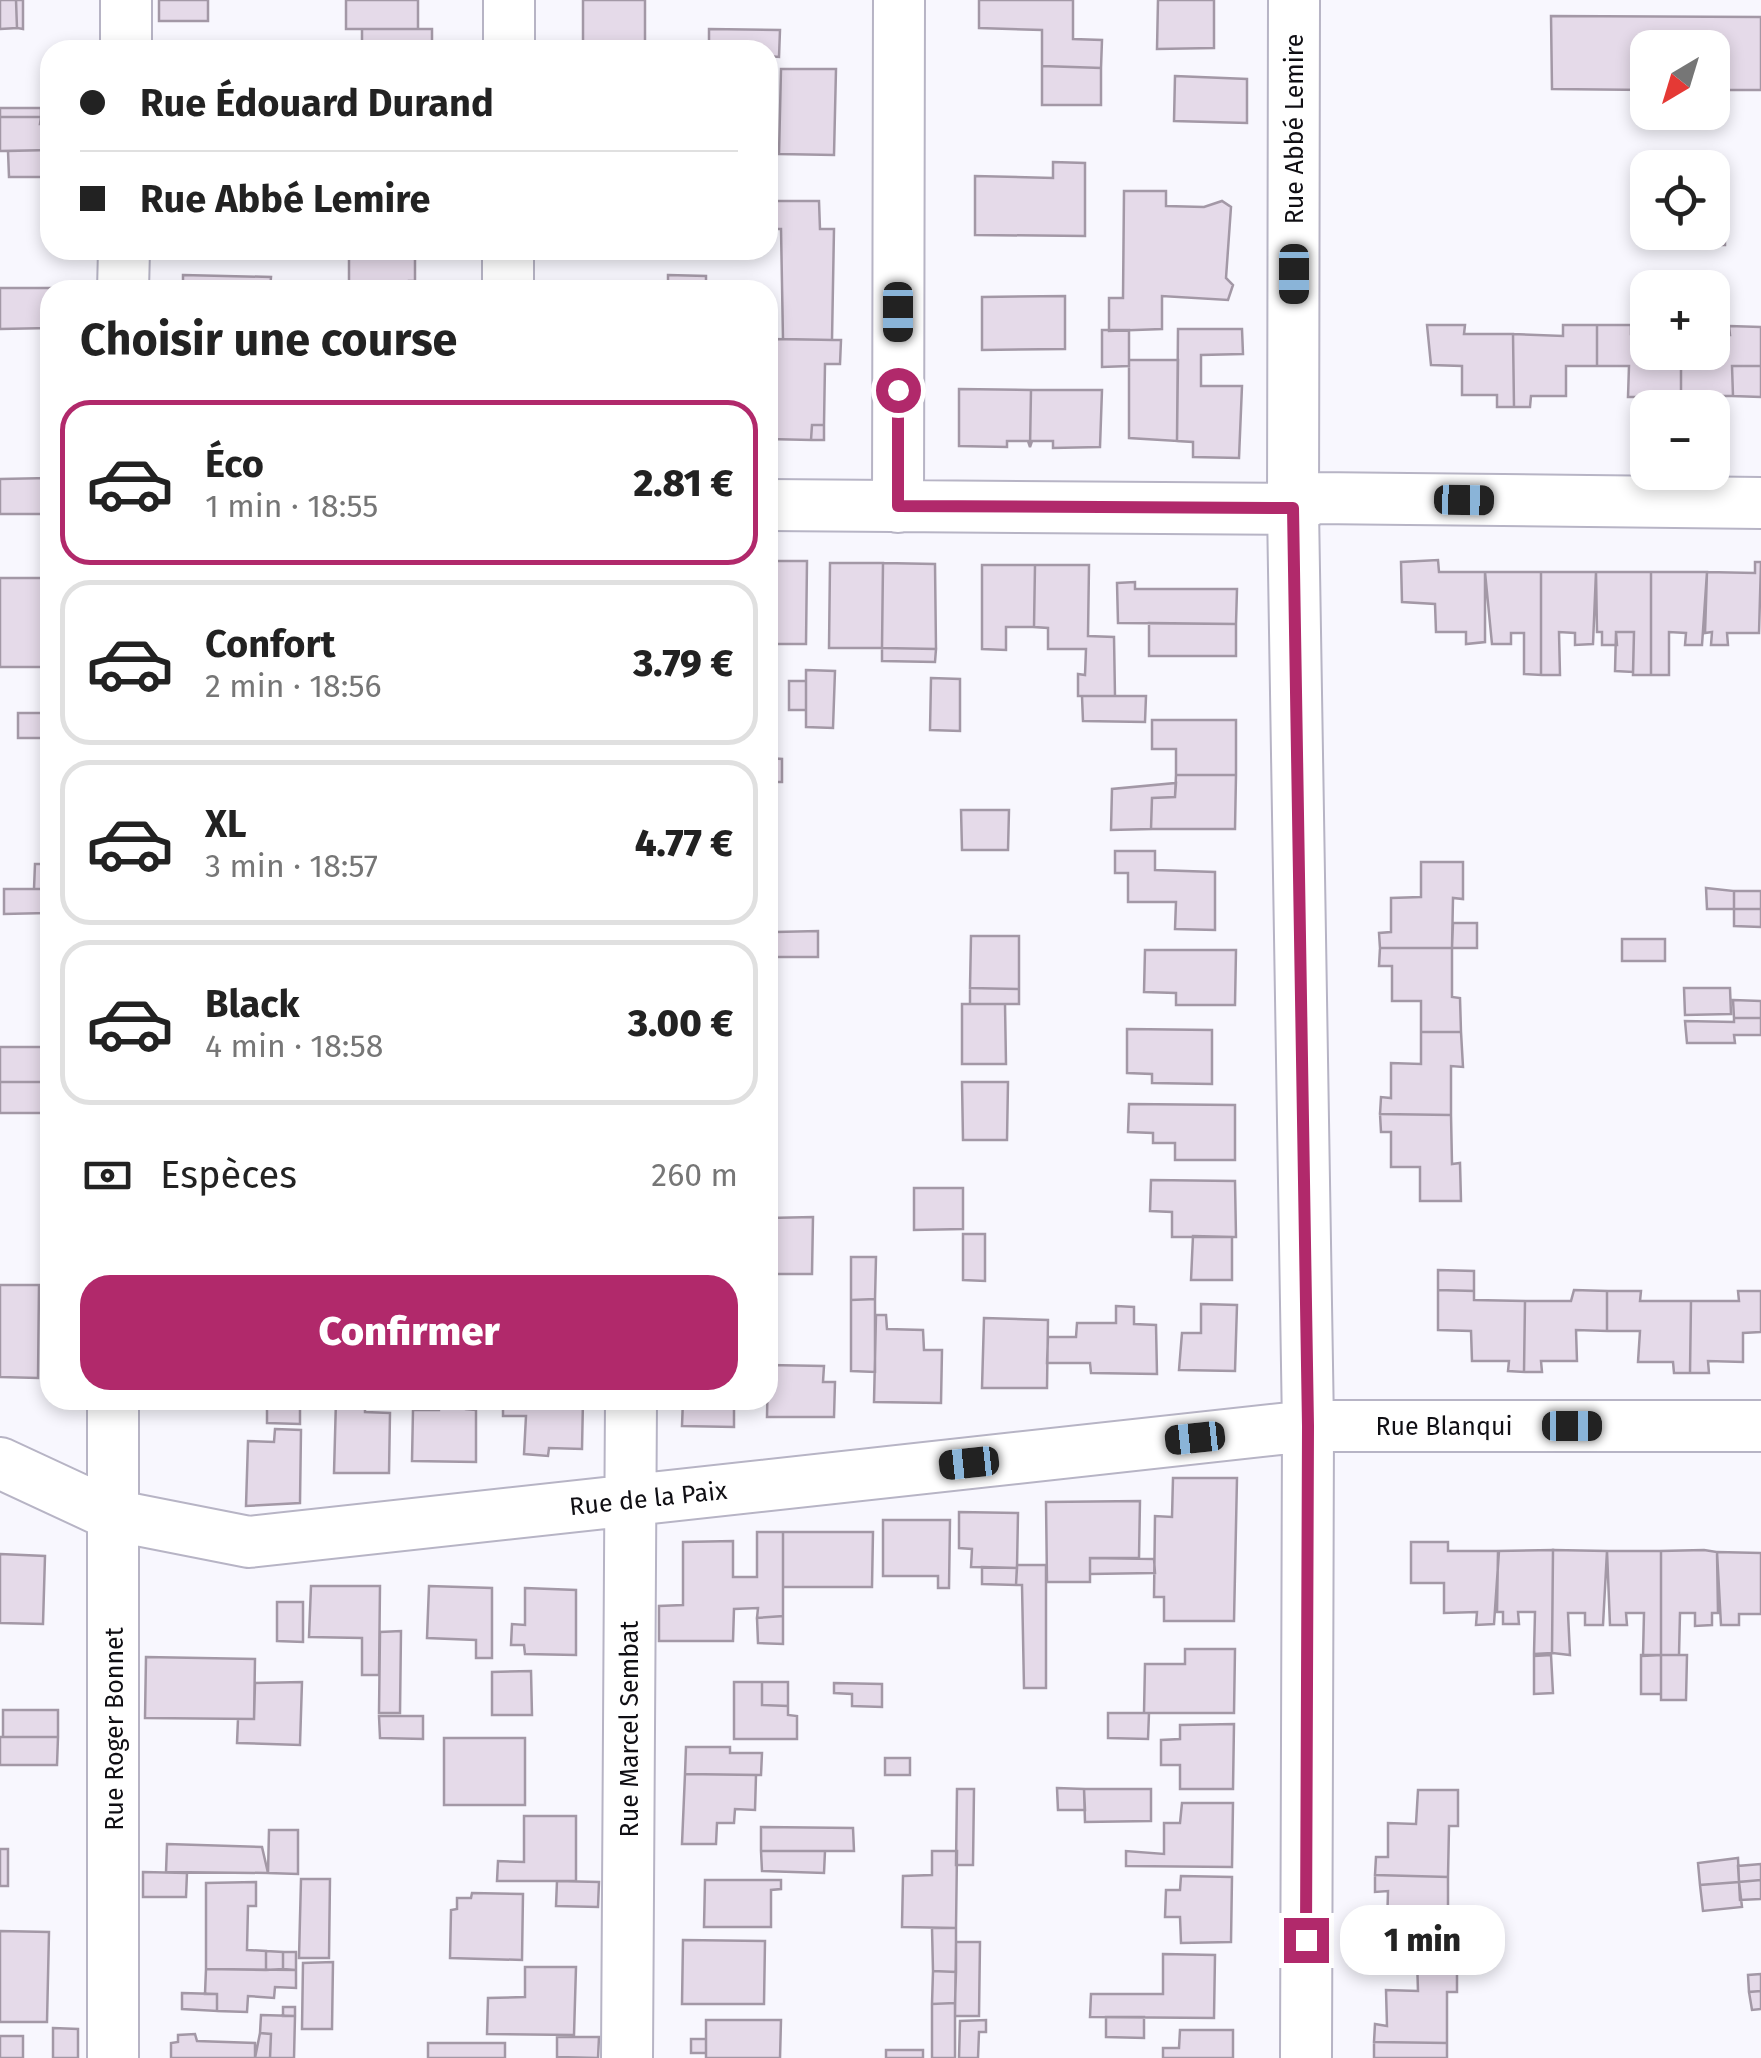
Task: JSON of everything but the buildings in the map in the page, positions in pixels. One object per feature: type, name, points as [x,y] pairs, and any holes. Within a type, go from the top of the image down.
[{"type":"street","points":[[126,0],[126,40]]},
{"type":"street","points":[[509,0],[509,40]]},
{"type":"street","points":[[898,506],[899,0]]},
{"type":"street","name":"Rue Abbé Lemire","points":[[1294,0],[1293,508],[1308,1426],[1306,2058]]},
{"type":"street","points":[[778,505],[1293,508],[1315,498],[1761,503]]},
{"type":"street","name":"Rue Roger Bonnet","points":[[113,1410],[113,2058]]},
{"type":"street","name":"Rue Marcel Sembat","points":[[627,2058],[631,1410]]},
{"type":"street","name":"Rue Blanqui","points":[[1308,1426],[1761,1426]]},
{"type":"street","name":"Rue de la Paix","points":[[0,1464],[112,1515],[248,1542],[1308,1426]]},
{"type":"route","points":[[898,390],[898,506],[1293,508],[1308,1426],[1306,1940]]}]
